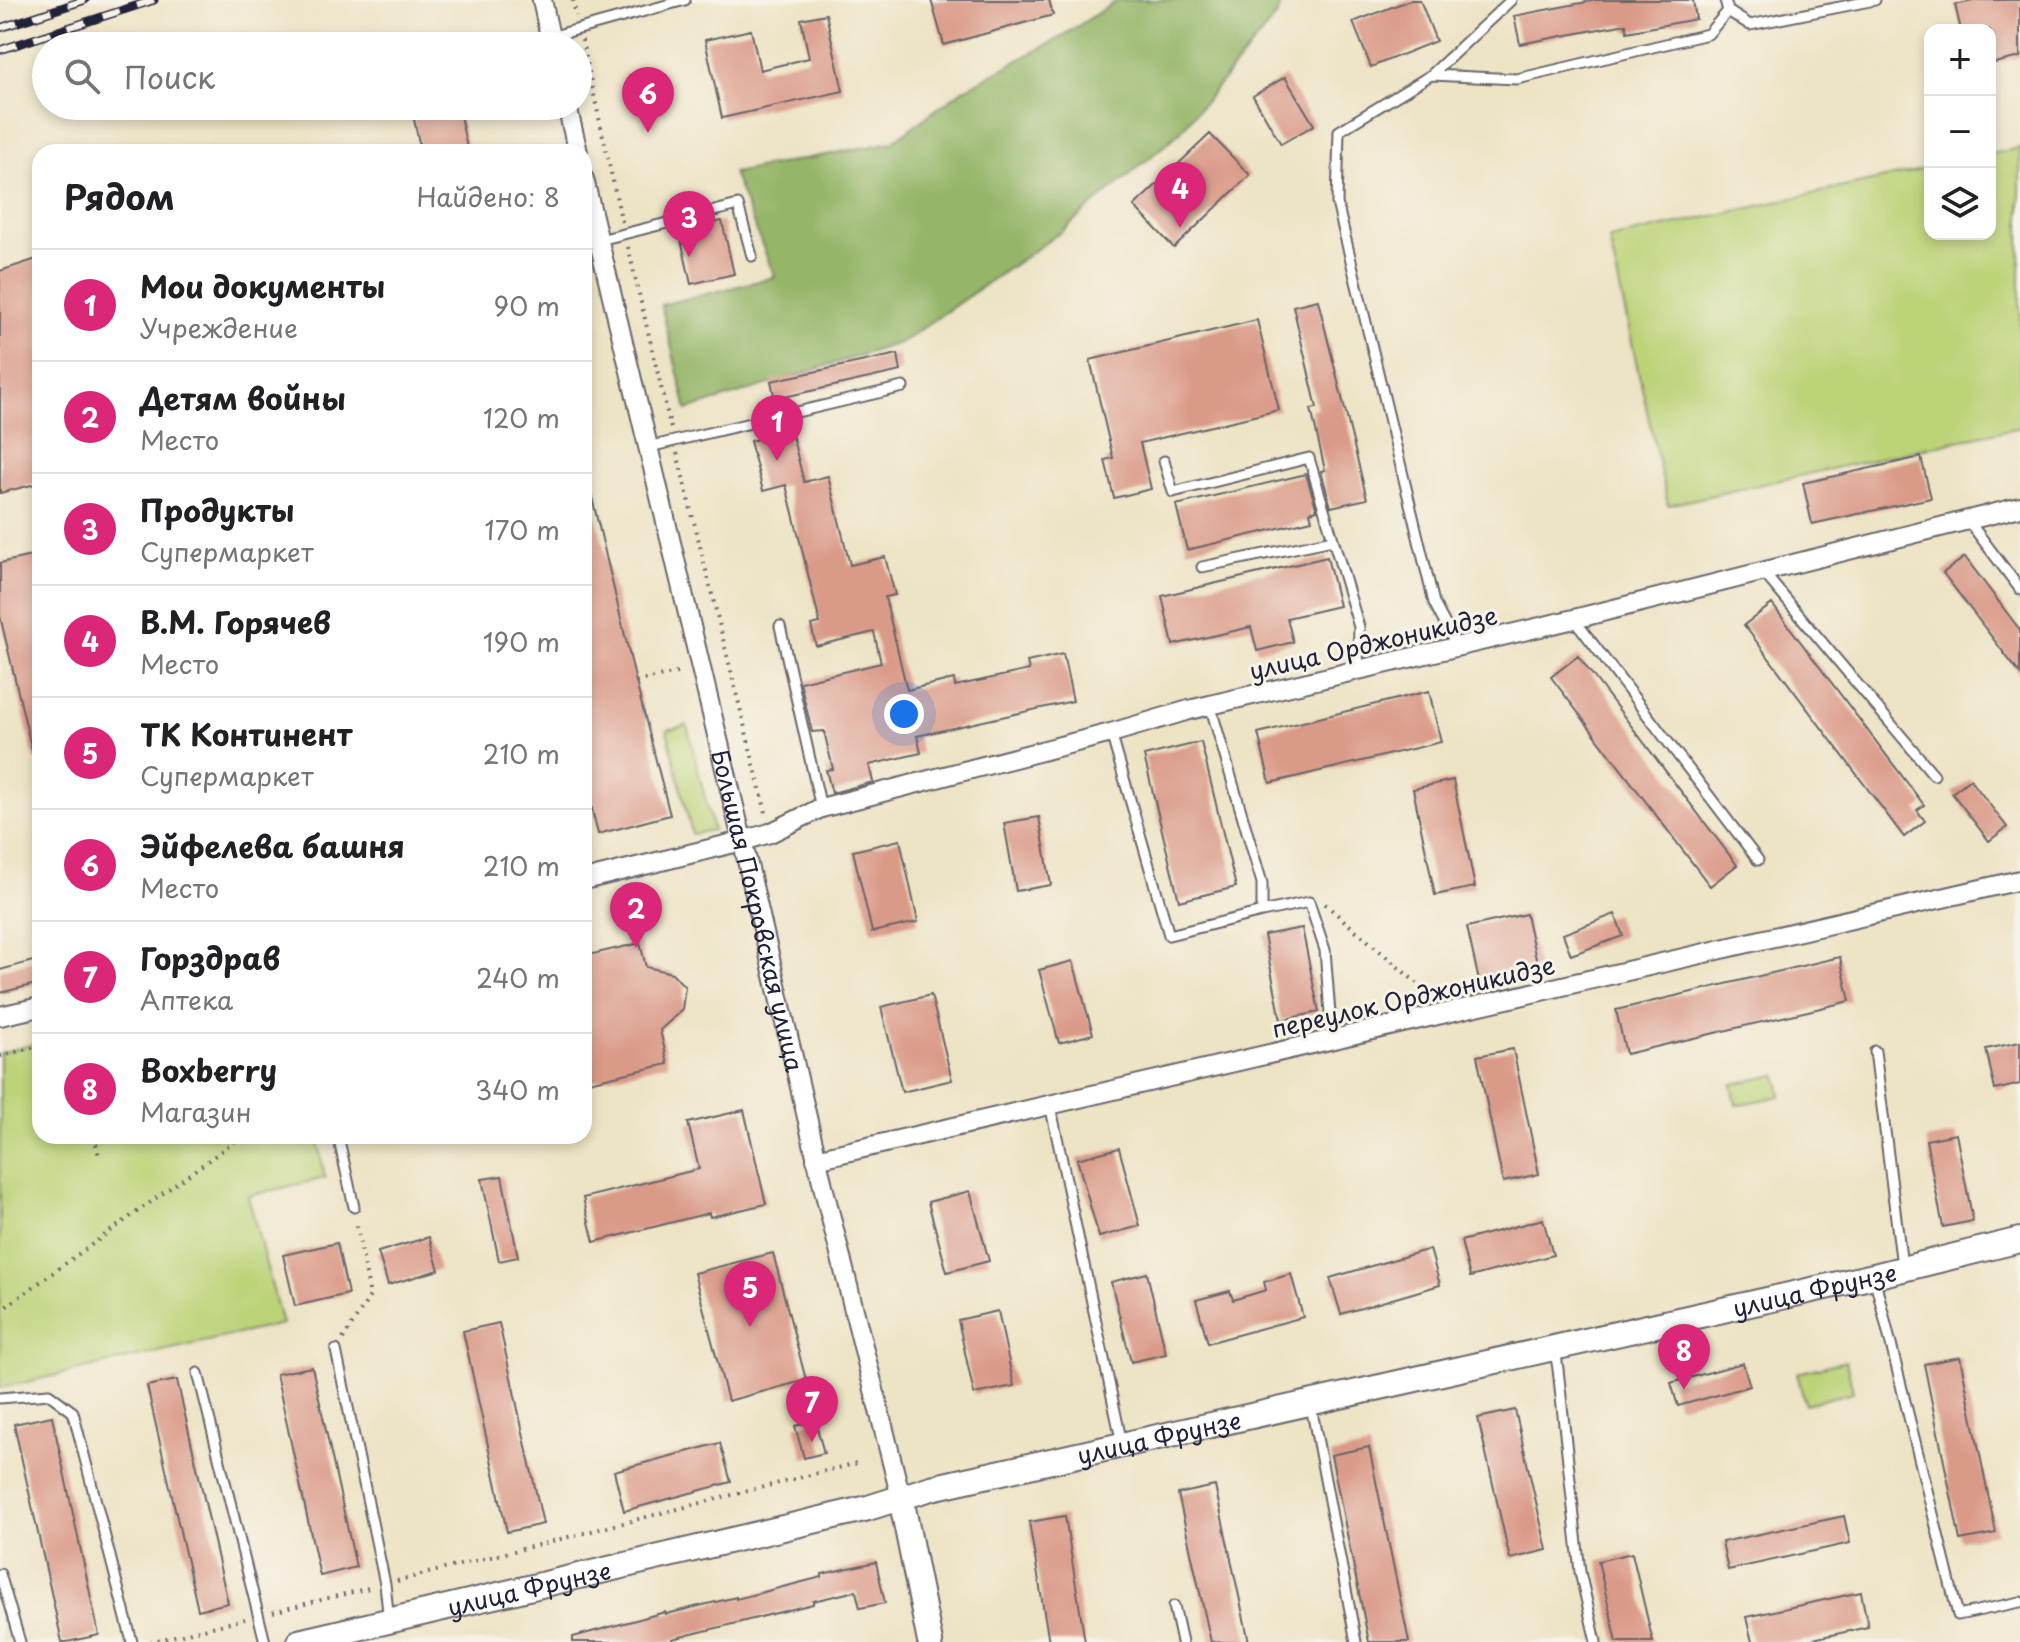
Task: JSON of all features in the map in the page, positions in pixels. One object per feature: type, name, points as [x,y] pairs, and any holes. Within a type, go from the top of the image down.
[{"type":"main road","name":"улица Фрунзе","points":[[299,1642],[868,1508],[931,1488],[1874,1276],[2020,1240]]},
{"type":"main road","name":"Большая Покровская улица","points":[[901,1498],[930,1642]]},
{"type":"street","points":[[542,0],[549,32]]},
{"type":"street","points":[[570,120],[576,144]]},
{"type":"street","name":"Большая Покровская улица","points":[[592,245],[627,358],[647,439],[816,1159],[901,1498]]},
{"type":"street","name":"улица Орджоникидзе","points":[[592,878],[770,833],[821,808],[1210,705],[1574,619],[2020,507]]},
{"type":"street","name":"переулок Орджоникидзе","points":[[816,1159],[2020,880]]},
{"type":"street","points":[[0,1016],[32,1009]]},
{"type":"lane","points":[[573,32],[685,0]]},
{"type":"lane","points":[[1457,647],[1434,603],[1337,203],[1339,131],[1431,75],[1511,0]]},
{"type":"lane","points":[[1431,75],[1517,79],[1708,34],[1726,5],[1750,25],[1875,0]]},
{"type":"lane","points":[[592,242],[738,205],[752,256]]},
{"type":"lane","points":[[647,439],[674,442],[903,387]]},
{"type":"lane","points":[[1164,461],[1173,492],[1309,458],[1359,627],[1358,670]]},
{"type":"lane","points":[[1967,519],[2020,589]]},
{"type":"lane","points":[[1202,567],[1333,540]]},
{"type":"lane","points":[[1763,572],[1934,775]]},
{"type":"lane","points":[[1574,619],[1758,860]]},
{"type":"lane","points":[[780,626],[821,808]]},
{"type":"lane","points":[[1210,705],[1262,883],[1262,912]]},
{"type":"lane","points":[[1111,733],[1169,935],[1309,902],[1325,950],[1332,1039]]},
{"type":"lane","points":[[1875,1051],[1903,1269]]},
{"type":"lane","points":[[1050,1104],[1122,1444]]},
{"type":"lane","points":[[340,1144],[354,1207]]},
{"type":"lane","points":[[1874,1276],[1958,1615],[2020,1602]]},
{"type":"lane","points":[[1555,1348],[1580,1572],[1596,1642]]},
{"type":"lane","points":[[336,1350],[385,1584],[389,1621]]},
{"type":"lane","points":[[198,1373],[265,1642]]},
{"type":"lane","points":[[0,1398],[49,1394],[73,1412],[132,1642]]},
{"type":"lane","points":[[1310,1404],[1356,1642]]},
{"type":"lane","points":[[0,1574],[20,1642]]},
{"type":"lane","points":[[1174,1606],[1182,1642]]},
{"type":"path","points":[[573,0],[580,32]]},
{"type":"path","points":[[592,87],[674,442],[768,820]]},
{"type":"path","points":[[636,682],[681,672]]},
{"type":"path","points":[[1309,902],[1320,899],[1450,1012]]},
{"type":"path","points":[[0,1056],[32,1048]]},
{"type":"path","points":[[96,1144],[99,1156]]},
{"type":"path","points":[[0,1311],[231,1144]]},
{"type":"path","points":[[336,1350],[370,1296],[354,1207]]},
{"type":"path","points":[[150,1642],[857,1463]]},
{"type":"green space","points":[[1118,0],[1280,0],[1278,14],[1179,133],[1061,232],[902,342],[687,410],[661,305],[775,277],[733,173],[892,142],[964,89],[1056,40]]},
{"type":"green space","points":[[2020,148],[2020,427],[1668,505],[1609,239],[1924,169],[1924,240],[1996,240],[1996,153]]},
{"type":"green space","points":[[687,725],[713,830],[692,834],[667,730]]},
{"type":"green space","points":[[32,1044],[32,1144],[319,1144],[325,1178],[248,1196],[282,1324],[0,1388],[0,1053]]},
{"type":"green space","points":[[1777,1075],[1781,1096],[1736,1105],[1732,1084]]},
{"type":"green space","points":[[1846,1361],[1853,1392],[1805,1404],[1797,1373]]},
{"type":"building","points":[[931,0],[1049,0],[1053,15],[944,45]]},
{"type":"building","points":[[1410,0],[1420,0],[1436,41],[1371,67],[1353,22]]},
{"type":"building","points":[[1597,0],[1693,0],[1696,19],[1627,32],[1626,24],[1520,44],[1514,16]]},
{"type":"building","points":[[1978,0],[2020,0],[2020,57],[1996,63],[1996,24],[1960,24],[1955,5]]},
{"type":"building","points":[[826,14],[843,91],[722,118],[705,40],[751,30],[760,70],[809,58],[801,19]]},
{"type":"building","points":[[1285,77],[1314,125],[1281,144],[1253,96]]},
{"type":"building","points":[[414,120],[461,120],[466,144],[419,144]]},
{"type":"building","points":[[1210,134],[1250,175],[1174,248],[1134,206]]},
{"type":"building","points":[[722,221],[734,274],[691,284],[679,231]]},
{"type":"building","points":[[32,261],[32,485],[0,493],[0,271]]},
{"type":"building","points":[[1318,300],[1367,499],[1331,507],[1321,471],[1325,470],[1311,409],[1317,408],[1293,306]]},
{"type":"building","points":[[1257,320],[1279,410],[1140,443],[1151,489],[1114,498],[1105,460],[1113,458],[1090,360]]},
{"type":"building","points":[[898,354],[901,371],[775,399],[771,381]]},
{"type":"building","points":[[791,431],[804,482],[828,476],[850,565],[885,557],[895,595],[885,597],[907,690],[954,679],[955,686],[1029,670],[1027,662],[1063,654],[1073,701],[917,736],[921,753],[869,765],[873,782],[832,793],[826,770],[833,769],[824,731],[812,732],[800,682],[881,663],[874,632],[816,646],[811,625],[820,623],[786,485],[763,491],[750,441]]},
{"type":"building","points":[[1921,457],[1931,498],[1812,524],[1803,483]]},
{"type":"building","points":[[1306,474],[1317,510],[1310,512],[1312,520],[1187,550],[1176,505]]},
{"type":"building","points":[[592,497],[670,815],[598,834],[592,810]]},
{"type":"building","points":[[32,556],[32,751],[0,616],[0,563]]},
{"type":"building","points":[[1327,557],[1339,606],[1287,618],[1293,642],[1257,651],[1251,627],[1173,645],[1162,596]]},
{"type":"building","points":[[1965,557],[2020,630],[2020,674],[1943,573]]},
{"type":"building","points":[[1772,604],[1924,805],[1917,810],[1925,821],[1904,837],[1744,625]]},
{"type":"building","points":[[1578,656],[1737,865],[1710,886],[1551,677]]},
{"type":"building","points":[[1429,691],[1441,742],[1270,783],[1258,733]]},
{"type":"building","points":[[1201,742],[1236,887],[1179,901],[1144,756]]},
{"type":"building","points":[[1970,779],[2007,827],[1989,841],[1952,793]]},
{"type":"building","points":[[1453,780],[1475,887],[1435,895],[1413,789]]},
{"type":"building","points":[[1039,817],[1051,885],[1016,891],[1004,823]]},
{"type":"building","points":[[900,840],[918,922],[872,932],[853,851]]},
{"type":"building","points":[[1526,914],[1538,968],[1479,981],[1467,927]]},
{"type":"building","points":[[1615,914],[1623,936],[1571,955],[1563,934]]},
{"type":"building","points":[[1302,928],[1319,1012],[1281,1020],[1264,935]]},
{"type":"building","points":[[640,943],[646,967],[672,973],[685,987],[682,1010],[660,1030],[668,1064],[592,1081],[592,954]]},
{"type":"building","points":[[1840,957],[1850,1001],[1626,1054],[1616,1010]]},
{"type":"building","points":[[32,961],[32,985],[0,993],[0,970]]},
{"type":"building","points":[[1073,961],[1093,1034],[1059,1043],[1039,970]]},
{"type":"building","points":[[931,995],[952,1080],[902,1092],[881,1007]]},
{"type":"building","points":[[2020,1042],[2020,1084],[1995,1090],[1986,1049]]},
{"type":"building","points":[[1513,1049],[1539,1174],[1503,1182],[1477,1056]]},
{"type":"building","points":[[744,1110],[766,1204],[710,1217],[709,1213],[594,1242],[583,1198],[699,1169],[688,1123]]},
{"type":"building","points":[[1956,1134],[1973,1221],[1943,1227],[1926,1140]]},
{"type":"building","points":[[1119,1148],[1140,1226],[1099,1237],[1077,1159]]},
{"type":"building","points":[[502,1176],[518,1257],[499,1261],[482,1179]]},
{"type":"building","points":[[970,1191],[989,1261],[947,1272],[928,1202]]},
{"type":"building","points":[[1543,1219],[1553,1255],[1470,1277],[1461,1241]]},
{"type":"building","points":[[429,1237],[439,1270],[388,1285],[378,1252]]},
{"type":"building","points":[[337,1243],[348,1294],[295,1306],[283,1255]]},
{"type":"building","points":[[1430,1249],[1440,1285],[1341,1314],[1330,1278]]},
{"type":"building","points":[[773,1253],[806,1380],[728,1401],[694,1273]]},
{"type":"building","points":[[1147,1273],[1166,1354],[1131,1362],[1111,1282]]},
{"type":"building","points":[[1291,1274],[1303,1317],[1208,1343],[1196,1300],[1230,1291],[1233,1300],[1266,1290],[1264,1282]]},
{"type":"building","points":[[998,1311],[1014,1386],[974,1394],[958,1320]]},
{"type":"building","points":[[499,1323],[543,1524],[507,1532],[463,1331]]},
{"type":"building","points":[[1960,1357],[1996,1533],[1960,1540],[1924,1364]]},
{"type":"building","points":[[1743,1363],[1750,1386],[1678,1406],[1671,1383]]},
{"type":"building","points":[[312,1367],[356,1567],[320,1576],[276,1374]]},
{"type":"building","points":[[177,1380],[228,1603],[198,1610],[147,1386]]},
{"type":"building","points":[[1515,1410],[1547,1550],[1510,1559],[1478,1418]]},
{"type":"building","points":[[52,1416],[99,1635],[67,1642],[62,1642],[14,1424]]},
{"type":"building","points":[[815,1421],[824,1453],[804,1458],[795,1426]]},
{"type":"building","points":[[720,1443],[731,1482],[624,1511],[614,1471]]},
{"type":"building","points":[[1369,1447],[1409,1642],[1369,1642],[1331,1455]]},
{"type":"building","points":[[1215,1486],[1249,1642],[1211,1642],[1178,1494]]},
{"type":"building","points":[[1065,1516],[1085,1642],[1049,1642],[1029,1522]]},
{"type":"building","points":[[1844,1516],[1850,1543],[1728,1570],[1722,1542]]},
{"type":"building","points":[[1632,1553],[1653,1642],[1617,1642],[1598,1561]]},
{"type":"building","points":[[876,1562],[885,1603],[860,1608],[856,1591],[672,1639],[673,1642],[573,1642],[573,1637],[665,1612],[736,1599]]},
{"type":"building","points":[[1861,1592],[1868,1627],[1799,1642],[1752,1642],[1746,1617]]},
{"type":"railway","points":[[0,28],[85,0]]},
{"type":"railway","points":[[55,32],[154,0]]},
{"type":"railway","points":[[0,50],[32,40]]},
{"type":"place","name":"Эйфелева башня","points":[[648,133]]},
{"type":"place","name":"В.М. Горячев","points":[[1180,228]]},
{"type":"place","name":"Продукты","points":[[689,257]]},
{"type":"place","name":"Мои документы","points":[[777,461]]},
{"type":"place","name":"Детям войны","points":[[636,948]]},
{"type":"place","name":"ТК Континент","points":[[750,1327]]},
{"type":"place","name":"Boxberry","points":[[1684,1390]]},
{"type":"place","name":"Горздрав","points":[[812,1442]]}]
